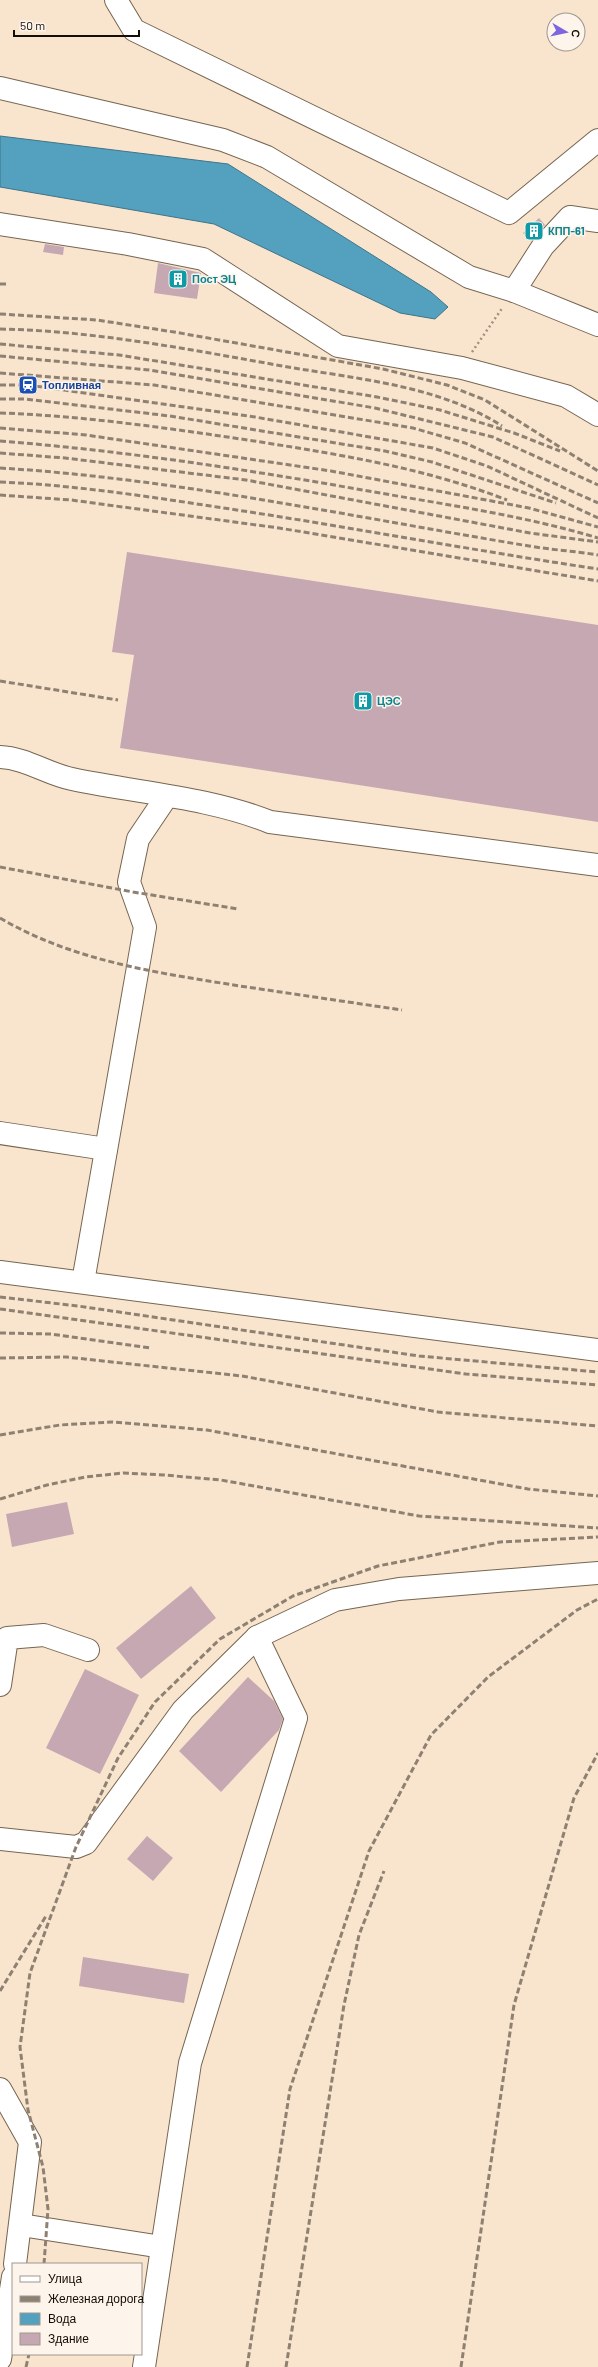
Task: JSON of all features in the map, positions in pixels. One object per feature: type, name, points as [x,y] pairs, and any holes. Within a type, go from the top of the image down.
[{"type":"lane","points":[[116,0],[134,30],[509,213],[598,140]]},
{"type":"lane","points":[[0,88],[223,140],[267,157],[469,277],[514,292],[598,324]]},
{"type":"lane","points":[[514,292],[543,246],[570,217],[598,221]]},
{"type":"lane","points":[[0,224],[128,244],[203,259],[338,346],[462,368],[566,396],[598,415]]},
{"type":"lane","points":[[0,757],[13,758],[70,778],[239,810],[270,822],[598,865]]},
{"type":"lane","points":[[83,1282],[145,927],[130,882],[138,839],[167,796]]},
{"type":"lane","points":[[0,1133],[106,1149]]},
{"type":"lane","points":[[0,1272],[598,1350]]},
{"type":"lane","points":[[0,1838],[76,1847],[86,1843],[182,1710],[257,1637],[335,1600],[399,1589],[598,1573]]},
{"type":"lane","points":[[0,1685],[7,1638],[44,1635],[88,1650]]},
{"type":"lane","points":[[144,2367],[190,2063],[296,1718],[257,1637]]},
{"type":"lane","points":[[0,2090],[30,2142],[15,2263]]},
{"type":"lane","points":[[21,2225],[162,2247]]},
{"type":"lane","points":[[0,2359],[12,2282]]},
{"type":"path","points":[[462,368],[514,292]]},
{"type":"water","points":[[0,136],[228,164],[431,292],[448,307],[435,319],[400,313],[214,224],[0,187]]},
{"type":"building","name":"КПП-61","points":[[539,218],[545,225],[531,241],[523,233]]},
{"type":"building","points":[[45,244],[64,247],[63,255],[43,252]]},
{"type":"building","name":"Пост ЭЦ","points":[[158,263],[201,273],[197,299],[154,293]]},
{"type":"building","name":"ЦЭС","points":[[127,552],[598,625],[598,822],[120,748],[134,655],[112,652]]},
{"type":"building","points":[[67,1502],[74,1534],[12,1547],[6,1514]]},
{"type":"building","points":[[191,1586],[216,1618],[141,1679],[116,1648]]},
{"type":"building","points":[[85,1669],[139,1695],[100,1774],[46,1748]]},
{"type":"building","points":[[248,1677],[274,1701],[283,1719],[279,1730],[221,1792],[179,1751]]},
{"type":"building","points":[[147,1836],[173,1858],[153,1881],[127,1859]]},
{"type":"building","points":[[83,1957],[189,1974],[184,2003],[79,1986]]},
{"type":"railway","points":[[0,284],[7,284]]},
{"type":"railway","points":[[0,314],[97,320],[174,332],[383,369],[447,385],[485,400],[598,471]]},
{"type":"railway","points":[[0,329],[72,333],[108,337],[371,380],[426,393],[452,402],[478,412],[502,426]]},
{"type":"railway","points":[[0,344],[119,355],[377,397],[440,410],[514,433],[560,451]]},
{"type":"railway","points":[[0,356],[149,370],[375,408],[493,437],[598,485]]},
{"type":"railway","points":[[0,373],[154,385],[413,428],[465,443],[598,503]]},
{"type":"railway","points":[[0,385],[28,385],[255,417],[433,448],[487,466],[598,518]]},
{"type":"railway","points":[[0,399],[25,399],[170,416],[385,451],[432,462],[556,503]]},
{"type":"railway","points":[[0,413],[65,417],[130,424],[324,452],[385,464],[446,479],[507,500]]},
{"type":"railway","points":[[0,428],[86,435],[331,471],[529,508],[598,527]]},
{"type":"railway","points":[[0,441],[94,450],[281,476],[487,512],[543,523],[598,538]]},
{"type":"railway","points":[[0,453],[65,458],[246,480],[530,533],[598,542]]},
{"type":"railway","points":[[0,468],[67,473],[199,490],[529,546],[598,555]]},
{"type":"railway","points":[[0,482],[82,488],[163,499],[265,514],[598,569]]},
{"type":"railway","points":[[0,495],[71,500],[279,528],[598,581]]},
{"type":"railway","points":[[0,681],[118,700]]},
{"type":"railway","points":[[0,867],[133,892],[238,909]]},
{"type":"railway","points":[[0,918],[28,933],[57,945],[86,955],[147,970],[209,981],[402,1010]]},
{"type":"railway","points":[[0,1297],[78,1306],[419,1356],[598,1372]]},
{"type":"railway","points":[[0,1309],[466,1374],[598,1385]]},
{"type":"railway","points":[[0,1333],[51,1334],[151,1348]]},
{"type":"railway","points":[[0,1358],[66,1357],[242,1376],[438,1412],[598,1426]]},
{"type":"railway","points":[[0,1435],[60,1425],[113,1422],[207,1430],[528,1489],[598,1496]]},
{"type":"railway","points":[[0,1499],[47,1485],[85,1477],[123,1473],[221,1480],[419,1516],[598,1528]]},
{"type":"railway","points":[[44,2263],[48,2209],[43,2167],[28,2110],[20,2047],[30,1973],[76,1847],[118,1758],[155,1702],[220,1639],[293,1596],[378,1566],[500,1542],[598,1537]]},
{"type":"railway","points":[[247,2367],[290,2089],[369,1851],[431,1735],[488,1677],[577,1610],[598,1599]]},
{"type":"railway","points":[[461,2367],[514,2005],[574,1798],[598,1753]]},
{"type":"railway","points":[[286,2367],[344,2005],[359,1935],[384,1871]]},
{"type":"railway","points":[[0,1991],[46,1916]]},
{"type":"railway","points":[[26,2367],[29,2355]]},
{"type":"place","name":"КПП-61","points":[[534,231]]},
{"type":"place","name":"Пост ЭЦ","points":[[178,279]]},
{"type":"place","name":"Топливная","points":[[28,385]]},
{"type":"place","name":"ЦЭС","points":[[363,701]]}]
